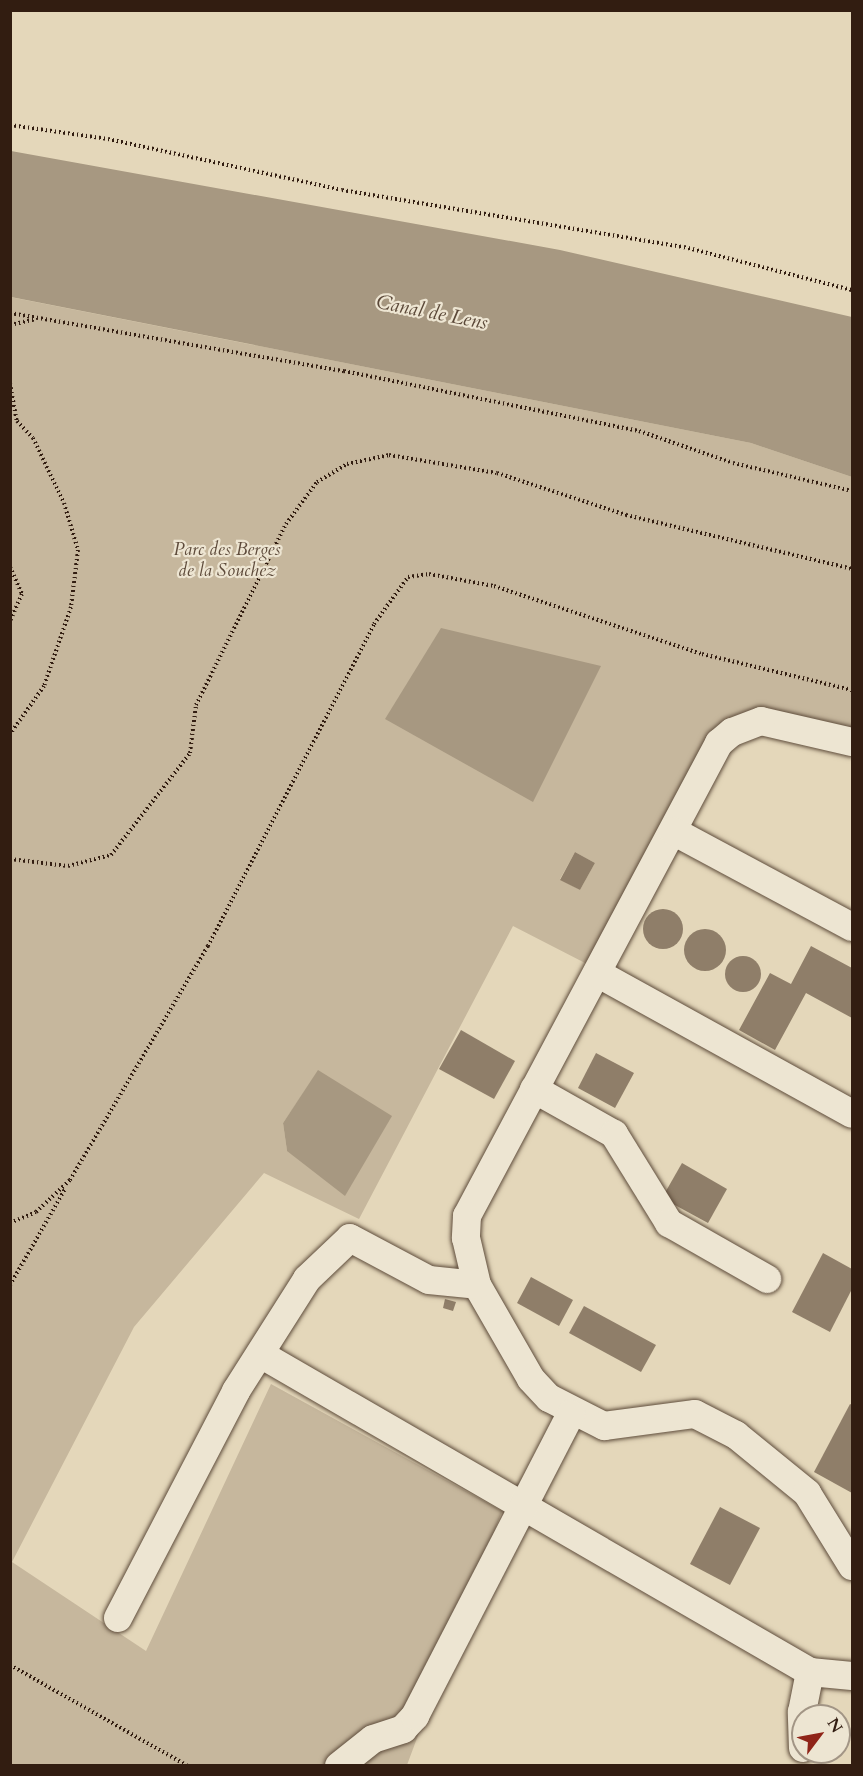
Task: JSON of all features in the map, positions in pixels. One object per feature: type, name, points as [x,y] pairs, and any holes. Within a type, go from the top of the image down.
[{"type":"lane","points":[[852,742],[782,723],[761,721],[732,732],[719,744],[467,1216],[465,1238],[477,1285],[531,1379],[571,1414],[604,1426],[625,1426],[695,1414],[736,1435],[807,1493],[852,1566]]},
{"type":"lane","points":[[673,831],[852,927]]},
{"type":"lane","points":[[597,973],[852,1114]]},
{"type":"lane","points":[[534,1089],[614,1134],[669,1222],[767,1279]]},
{"type":"lane","points":[[118,1618],[236,1391],[262,1355],[308,1279],[350,1238],[429,1280],[477,1285]]},
{"type":"lane","points":[[262,1355],[810,1672],[852,1676]]},
{"type":"lane","points":[[339,1766],[373,1739],[403,1729],[415,1716],[571,1414]]},
{"type":"lane","points":[[804,1704],[810,1672]]},
{"type":"path","points":[[10,125],[108,139],[342,190],[684,247],[852,290]]},
{"type":"path","points":[[10,313],[344,371],[639,431],[733,463],[852,491]]},
{"type":"path","points":[[10,325],[40,319]]},
{"type":"path","points":[[10,383],[17,421],[33,438],[64,503],[78,550],[71,607],[44,686],[10,734]]},
{"type":"path","points":[[10,859],[68,866],[111,855],[190,753],[196,705],[286,524],[317,482],[347,464],[389,455],[497,473],[626,515],[852,569]]},
{"type":"path","points":[[10,567],[22,594],[10,621]]},
{"type":"path","points":[[10,1285],[208,946],[374,624],[408,577],[429,574],[494,586],[702,654],[852,690]]},
{"type":"path","points":[[10,1222],[36,1212],[70,1180]]},
{"type":"path","points":[[10,1665],[188,1766]]},
{"type":"green space","name":"Parc des Berges de la Souchez","points":[[10,297],[751,443],[852,477],[852,731],[765,707],[745,713],[587,964],[513,926],[359,1219],[264,1173],[134,1327],[12,1562],[146,1651],[271,1384],[502,1511],[407,1765],[11,1765]],"holes":[[[575,852],[595,863],[580,890],[560,879]],[[319,1070],[287,1151],[283,1123]]]},
{"type":"water","name":"Canal de Lens","points":[[11,151],[560,250],[852,317],[852,477],[751,443],[11,297]]},
{"type":"water","points":[[441,628],[601,666],[533,802],[385,719]]},
{"type":"water","points":[[318,1070],[392,1116],[345,1196],[287,1151],[283,1123]]},
{"type":"building","points":[[575,852],[595,863],[580,890],[560,880]]},
{"type":"building","points":[[663,909],[677,915],[683,929],[677,943],[663,949],[649,943],[643,929],[649,915]]},
{"type":"building","points":[[705,929],[720,935],[726,950],[720,965],[705,971],[690,965],[684,950],[690,935]]},
{"type":"building","points":[[811,946],[852,968],[852,1018],[806,993],[775,1050],[739,1030],[770,973],[791,984]]},
{"type":"building","points":[[743,956],[756,961],[761,974],[756,987],[743,992],[730,987],[725,974],[730,961]]},
{"type":"building","points":[[461,1030],[515,1061],[494,1099],[439,1069]]},
{"type":"building","points":[[596,1053],[634,1073],[615,1108],[578,1088]]},
{"type":"building","points":[[682,1163],[727,1189],[708,1223],[662,1198]]},
{"type":"building","points":[[823,1253],[852,1269],[852,1289],[830,1332],[792,1312]]},
{"type":"building","points":[[531,1277],[573,1300],[559,1326],[517,1303]]},
{"type":"building","points":[[445,1299],[456,1302],[453,1311],[443,1308]]},
{"type":"building","points":[[584,1306],[656,1345],[641,1372],[569,1333]]},
{"type":"building","points":[[850,1404],[852,1405],[852,1493],[814,1472]]},
{"type":"building","points":[[720,1507],[760,1528],[730,1585],[690,1564]]}]
